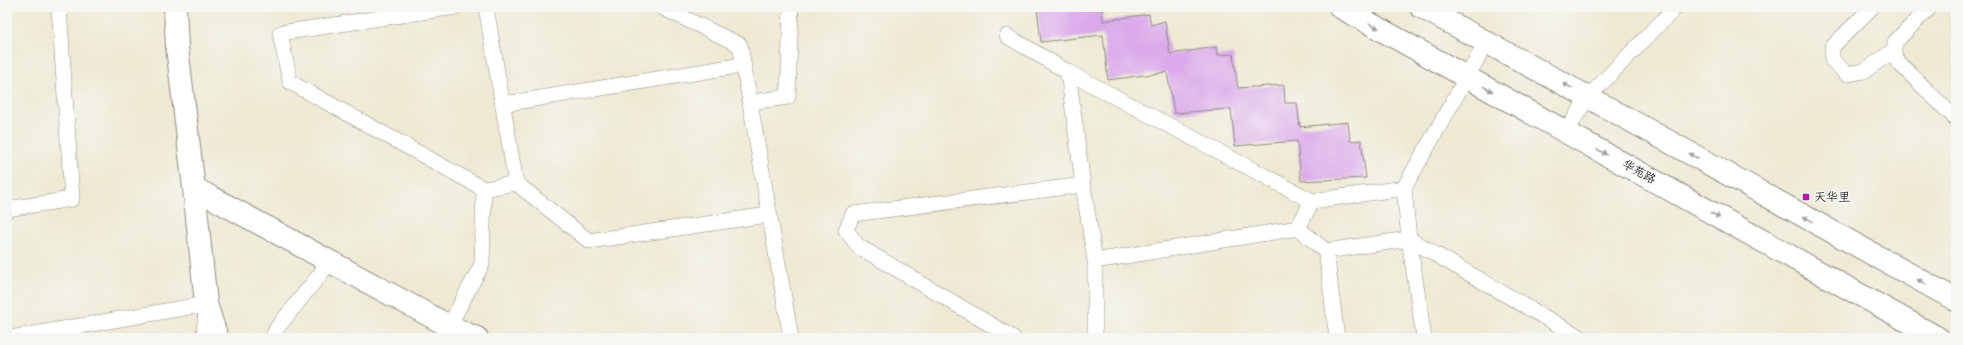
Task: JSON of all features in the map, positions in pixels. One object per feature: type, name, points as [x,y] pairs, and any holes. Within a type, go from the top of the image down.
[{"type":"main road","points":[[175,7],[206,304],[217,338]]},
{"type":"main road","name":"华苑路","points":[[1340,7],[1938,338]]},
{"type":"main road","points":[[1420,7],[1588,97],[1956,300]]},
{"type":"main road","points":[[194,188],[449,326],[476,338]]},
{"type":"lane","points":[[7,209],[72,199],[59,7]]},
{"type":"lane","points":[[455,7],[280,33],[290,82],[484,189],[516,183]]},
{"type":"lane","points":[[486,7],[516,183],[589,241],[768,215]]},
{"type":"lane","points":[[661,7],[740,45],[768,215],[791,338]]},
{"type":"lane","points":[[750,102],[788,97],[791,7]]},
{"type":"lane","points":[[1566,132],[1588,97],[1676,7]]},
{"type":"lane","points":[[1872,7],[1832,47],[1832,60],[1847,74],[1864,71],[1893,51],[1896,41],[1930,7]]},
{"type":"lane","points":[[1007,36],[1068,72],[1312,202],[1404,188]]},
{"type":"lane","points":[[1424,338],[1409,239],[1404,188],[1486,43]]},
{"type":"lane","points":[[1893,51],[1898,62],[1956,119]]},
{"type":"lane","points":[[503,104],[743,65]]},
{"type":"lane","points":[[1068,72],[1095,261],[1095,338]]},
{"type":"lane","points":[[1013,338],[858,246],[846,230],[853,214],[1083,185]]},
{"type":"lane","points":[[449,326],[482,264],[484,189]]},
{"type":"lane","points":[[1298,228],[1312,202]]},
{"type":"lane","points":[[1095,261],[1298,228],[1326,251],[1337,338]]},
{"type":"lane","points":[[1326,251],[1409,239],[1580,338]]},
{"type":"lane","points":[[272,338],[277,328],[330,262]]},
{"type":"lane","points":[[11,338],[206,304],[204,338]]},
{"type":"building","points":[[1037,7],[1102,7],[1103,21],[1149,14],[1151,25],[1165,21],[1170,54],[1216,47],[1218,55],[1233,54],[1238,88],[1284,85],[1285,103],[1297,103],[1300,127],[1348,122],[1350,141],[1361,140],[1366,178],[1301,181],[1297,141],[1235,146],[1231,109],[1174,113],[1167,72],[1108,80],[1103,35],[1041,42]]},
{"type":"place","name":"天华里","points":[[1806,197]]}]
